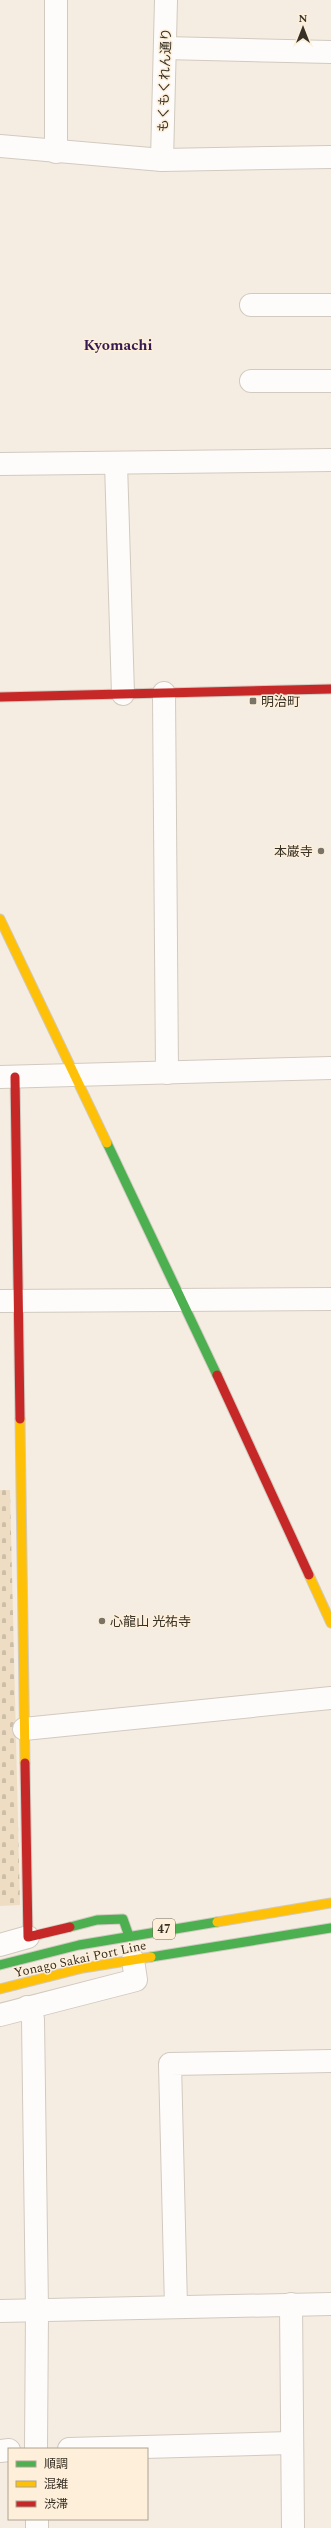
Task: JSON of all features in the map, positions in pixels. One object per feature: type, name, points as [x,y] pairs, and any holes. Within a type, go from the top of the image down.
[{"type":"street","points":[[56,0],[56,152]]},
{"type":"street","name":"もくもくれん通り","points":[[162,160],[166,0]]},
{"type":"street","points":[[165,48],[331,52]]},
{"type":"street","points":[[0,146],[162,160],[331,157]]},
{"type":"street","points":[[251,305],[331,305]]},
{"type":"street","points":[[252,381],[331,381]]},
{"type":"street","points":[[0,464],[331,460]]},
{"type":"street","points":[[116,463],[123,694]]},
{"type":"street","points":[[0,697],[331,689]]},
{"type":"street","points":[[164,693],[167,1073]]},
{"type":"street","points":[[0,919],[183,1300],[331,1623]]},
{"type":"street","points":[[28,1937],[24,1730],[9,1301],[7,1077],[331,1068]]},
{"type":"street","points":[[9,1301],[331,1299]]},
{"type":"street","points":[[24,1730],[331,1698]]},
{"type":"street","name":"Yonago Sakai Port Line","points":[[0,1965],[79,1945],[331,1903]]},
{"type":"street","points":[[0,1945],[97,1920],[123,1919],[129,1936]]},
{"type":"street","name":"Yonago Sakai Port Line","points":[[0,1989],[83,1968],[331,1928]]},
{"type":"street","points":[[0,2015],[136,1980],[133,1960]]},
{"type":"street","points":[[27,2007],[33,2020],[37,2310],[36,2448]]},
{"type":"street","points":[[176,2307],[170,2064],[331,2061]]},
{"type":"street","points":[[291,2304],[291,2443],[293,2528]]},
{"type":"street","points":[[0,2311],[331,2304]]},
{"type":"street","points":[[105,2448],[291,2443]]},
{"type":"green space","points":[[0,1490],[10,1490],[20,1905],[0,1906]]},
{"type":"traffic: fast","points":[[107,1143],[217,1375]]},
{"type":"traffic: fast","points":[[70,1927],[97,1920],[123,1919],[129,1936]]},
{"type":"traffic: fast","points":[[0,1965],[79,1945],[217,1922]]},
{"type":"traffic: fast","points":[[151,1957],[331,1928]]},
{"type":"traffic: slow","points":[[0,919],[107,1143]]},
{"type":"traffic: slow","points":[[20,1419],[25,1763]]},
{"type":"traffic: slow","points":[[309,1575],[331,1623]]},
{"type":"traffic: slow","points":[[217,1922],[331,1903]]},
{"type":"traffic: slow","points":[[0,1989],[83,1968],[151,1957]]},
{"type":"traffic: jam","points":[[0,697],[331,689]]},
{"type":"traffic: jam","points":[[15,1077],[20,1419]]},
{"type":"traffic: jam","points":[[217,1375],[309,1575]]},
{"type":"traffic: jam","points":[[25,1763],[28,1937],[70,1927]]},
{"type":"place","name":"明治町","points":[[253,701]]},
{"type":"place","name":"本巌寺","points":[[321,851]]},
{"type":"place","name":"心龍山 光祐寺","points":[[102,1621]]},
{"type":"district","name":"Kyomachi","points":[[118,345]]}]
